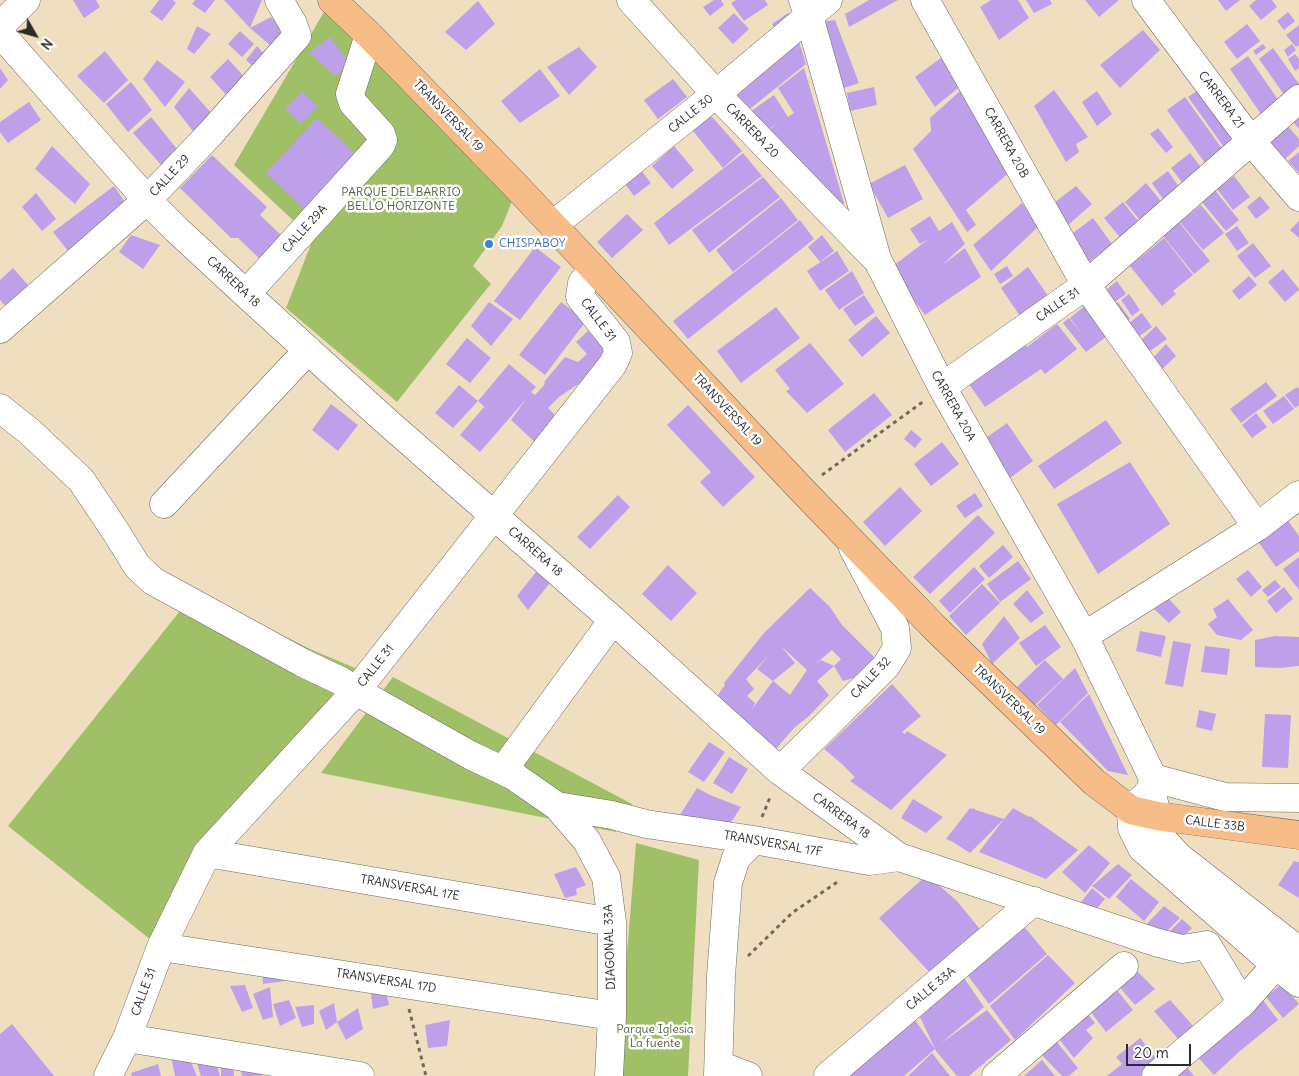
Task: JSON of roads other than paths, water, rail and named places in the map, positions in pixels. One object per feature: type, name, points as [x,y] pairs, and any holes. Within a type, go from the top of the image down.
[{"type":"main road","name":"TRANSVERSAL 19","points":[[332,0],[553,225],[848,539],[935,628],[1094,782],[1148,799]]},
{"type":"main road","name":"CALLE 33B","points":[[1148,799],[1299,835]]},
{"type":"street","points":[[0,26],[26,0]]},
{"type":"street","name":"CALLE 29","points":[[0,329],[147,200],[216,127],[296,36],[293,24],[279,0]]},
{"type":"street","name":"CARRERA 20","points":[[631,0],[716,94],[877,259]]},
{"type":"street","name":"CARRERA 20B","points":[[925,0],[1086,285]]},
{"type":"street","name":"CARRERA 21","points":[[1146,0],[1251,141],[1299,197]]},
{"type":"street","name":"CALLE 30","points":[[553,225],[716,94],[814,5]]},
{"type":"street","name":"CARRERA 20A","points":[[814,5],[877,259],[942,387],[1084,636],[1148,799]]},
{"type":"street","name":"CARRERA 18","points":[[0,33],[147,200],[177,230],[386,422],[613,620],[780,770],[899,857],[1155,942],[1182,949],[1207,945]]},
{"type":"street","name":"CALLE 29A","points":[[246,294],[381,145],[383,140],[381,134],[353,103],[350,94],[368,35]]},
{"type":"street","name":"CALLE 31","points":[[942,387],[1086,285],[1299,100]]},
{"type":"street","name":"CALLE 31","points":[[108,1076],[127,1038],[161,947],[207,853],[356,691],[613,364],[618,353],[616,342],[580,297],[582,284],[593,268]]},
{"type":"street","points":[[1086,285],[1257,527]]},
{"type":"street","points":[[164,504],[308,350]]},
{"type":"street","points":[[0,408],[30,432],[82,480],[136,566],[153,582],[340,681],[470,755],[510,768],[557,806]]},
{"type":"street","points":[[1084,636],[1257,527],[1299,495]]},
{"type":"street","name":"CALLE 32","points":[[780,770],[886,666],[897,648],[895,628],[848,539]]},
{"type":"street","points":[[510,768],[613,620]]},
{"type":"street","points":[[1148,799],[1299,798]]},
{"type":"street","points":[[1148,799],[1132,828],[1142,848],[1299,983]]},
{"type":"street","points":[[1148,799],[1162,840],[1179,857],[1299,951]]},
{"type":"street","name":"TRANSVERSAL 17F","points":[[557,806],[612,814],[646,824],[754,840],[869,861],[899,857]]},
{"type":"street","name":"DIAGONAL 33A","points":[[557,806],[587,841],[606,877],[612,922],[612,1016],[609,1076]]},
{"type":"street","points":[[748,1076],[719,1071],[721,976],[728,883],[736,858],[754,840]]},
{"type":"street","name":"TRANSVERSAL 17E","points":[[207,853],[612,922]]},
{"type":"street","name":"CALLE 33A","points":[[828,1076],[1034,902]]},
{"type":"street","points":[[1227,922],[1207,945],[1242,1004]]},
{"type":"street","name":"TRANSVERSAL 17D","points":[[161,947],[612,1016]]},
{"type":"street","points":[[1156,1076],[1242,1004],[1276,965]]},
{"type":"street","points":[[996,1076],[1124,966]]},
{"type":"street","points":[[127,1038],[360,1076]]},
{"type":"place","name":"CHISPABOY","points":[[489,244]]},
{"type":"park label","name":"PARQUE DEL BARRIO BELLO HORIZONTE","points":[[401,200]]},
{"type":"park label","name":"Parque Iglesia La fuente","points":[[655,1037]]}]
